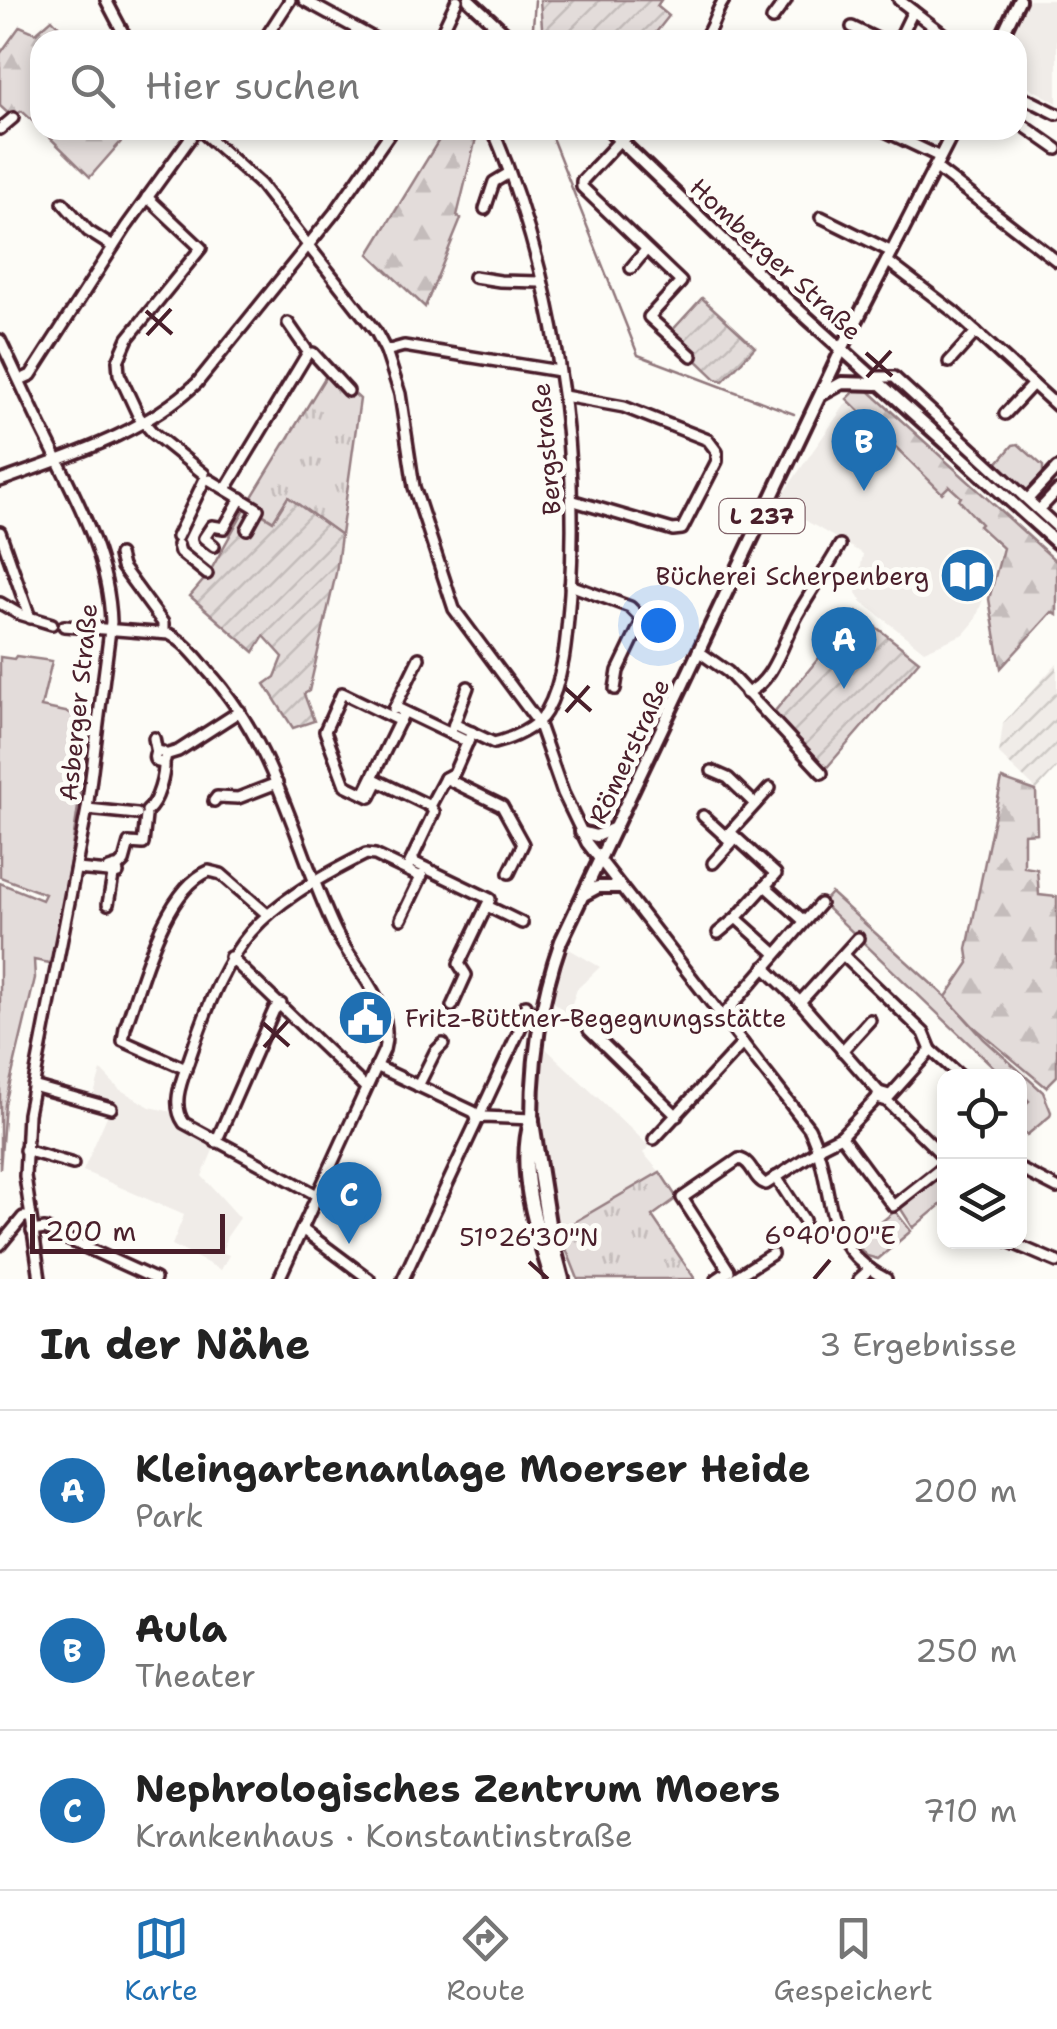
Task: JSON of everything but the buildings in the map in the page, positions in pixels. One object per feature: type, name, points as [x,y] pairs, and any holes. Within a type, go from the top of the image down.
[{"type":"highway","name":"L 237","points":[[532,1119],[525,1140],[527,1162],[552,1279]]},
{"type":"highway","name":"L 237","points":[[532,1119],[549,1230],[562,1279]]},
{"type":"main road","points":[[469,0],[501,30]]},
{"type":"main road","points":[[1005,30],[1020,0]]},
{"type":"main road","name":"Römerstraße","points":[[532,1119],[535,1060],[546,993],[562,941],[842,348],[949,140]]},
{"type":"main road","name":"Homberger Straße","points":[[621,141],[764,279],[1057,543]]},
{"type":"main road","points":[[818,398],[842,383],[877,381]]},
{"type":"main road","points":[[581,832],[596,836],[616,827]]},
{"type":"main road","points":[[584,895],[598,887],[620,887]]},
{"type":"street","points":[[106,0],[122,30]]},
{"type":"street","points":[[270,30],[290,0]]},
{"type":"street","points":[[304,0],[359,30]]},
{"type":"street","points":[[443,30],[457,0]]},
{"type":"street","points":[[712,30],[713,15],[724,0]]},
{"type":"street","points":[[772,20],[786,0]]},
{"type":"street","points":[[899,0],[936,30]]},
{"type":"street","points":[[903,30],[913,11]]},
{"type":"street","points":[[928,24],[933,30]]},
{"type":"street","points":[[852,27],[858,30]]},
{"type":"street","points":[[1027,98],[1057,114]]},
{"type":"street","points":[[0,129],[13,118]]},
{"type":"street","points":[[1027,127],[1057,149]]},
{"type":"street","points":[[20,380],[31,375],[113,247],[191,140]]},
{"type":"street","points":[[209,140],[260,184],[369,323],[386,351],[404,411],[416,495],[454,609],[538,722],[563,793],[600,861],[800,1115],[818,1149],[832,1222],[870,1269],[886,1279]]},
{"type":"street","points":[[0,481],[118,438],[145,424],[197,383],[357,183],[385,140]]},
{"type":"street","name":"Bergstraße","points":[[497,140],[528,231],[559,371],[574,502],[570,585],[558,678],[546,712],[538,722]]},
{"type":"street","points":[[900,140],[937,162],[1057,261]]},
{"type":"street","points":[[621,141],[582,181],[582,187],[681,282],[648,317],[692,356]]},
{"type":"street","points":[[485,210],[494,182],[510,173]]},
{"type":"street","points":[[148,197],[201,248],[119,352],[119,374],[145,424],[206,479],[258,509],[247,528]]},
{"type":"street","points":[[63,203],[88,232],[113,247]]},
{"type":"street","points":[[821,217],[890,256],[1057,406]]},
{"type":"street","points":[[631,268],[646,250]]},
{"type":"street","points":[[474,277],[540,282]]},
{"type":"street","points":[[288,323],[308,353],[348,390]]},
{"type":"street","points":[[948,362],[976,332]]},
{"type":"street","name":"Asberger Straße","points":[[0,340],[102,558],[110,596],[110,632],[87,809],[33,1086],[25,1150],[29,1217],[40,1279]]},
{"type":"street","points":[[386,351],[404,346],[559,371]]},
{"type":"street","points":[[226,489],[308,353]]},
{"type":"street","name":"Homberger Straße","points":[[877,381],[894,377],[1057,527]]},
{"type":"street","points":[[1005,414],[1033,384]]},
{"type":"street","points":[[564,396],[624,408],[708,440],[717,452],[717,461],[682,530],[574,502]]},
{"type":"street","points":[[1028,500],[1057,468]]},
{"type":"street","points":[[206,479],[177,541],[180,552],[207,574]]},
{"type":"street","points":[[1039,510],[1057,491]]},
{"type":"street","points":[[214,546],[204,538],[212,526],[224,528],[240,498]]},
{"type":"street","points":[[0,532],[30,618]]},
{"type":"street","points":[[746,692],[758,687],[840,546]]},
{"type":"street","points":[[119,555],[122,567],[163,622],[164,634]]},
{"type":"street","points":[[570,585],[630,608],[640,617],[618,672],[616,690]]},
{"type":"street","points":[[0,603],[52,624]]},
{"type":"street","points":[[64,626],[164,634],[184,645],[240,712],[262,747],[336,932],[386,1018],[386,1039],[376,1066],[278,1279]]},
{"type":"street","points":[[698,651],[717,663],[822,773]]},
{"type":"street","points":[[419,658],[397,714],[375,779],[364,794],[345,785],[325,731],[342,693],[397,714],[494,743],[538,722]]},
{"type":"street","points":[[452,729],[468,688]]},
{"type":"street","points":[[162,756],[178,751],[240,712]]},
{"type":"street","points":[[430,806],[444,778],[454,773],[470,737]]},
{"type":"street","points":[[108,904],[113,872],[124,861],[130,843],[143,844],[144,813],[155,802],[165,770],[154,738]]},
{"type":"street","points":[[712,771],[728,778],[755,804]]},
{"type":"street","points":[[444,778],[502,806],[524,844],[509,873]]},
{"type":"street","points":[[375,779],[430,806],[434,812],[409,866]]},
{"type":"street","points":[[214,801],[217,796],[238,798],[277,782]]},
{"type":"street","points":[[728,835],[770,788]]},
{"type":"street","points":[[87,809],[144,813]]},
{"type":"street","points":[[703,816],[776,874],[718,932]]},
{"type":"street","points":[[712,863],[732,842],[728,835]]},
{"type":"street","points":[[316,1195],[190,1128],[180,1117],[177,1100],[206,1009],[246,934],[267,914],[316,882],[370,854],[423,872],[488,902],[522,923]]},
{"type":"street","points":[[77,869],[113,872]]},
{"type":"street","points":[[186,1069],[124,1041],[125,1028],[168,916],[198,877],[209,871],[221,874],[267,914]]},
{"type":"street","points":[[401,919],[423,872]]},
{"type":"street","points":[[765,886],[804,921]]},
{"type":"street","points":[[452,1006],[466,975],[459,964],[488,902]]},
{"type":"street","points":[[722,1017],[820,904]]},
{"type":"street","points":[[736,918],[775,954]]},
{"type":"street","points":[[800,1002],[858,938]]},
{"type":"street","points":[[842,955],[924,1033],[930,1050],[952,1069]]},
{"type":"street","points":[[230,958],[365,1087]]},
{"type":"street","points":[[764,967],[883,1096],[937,1145]]},
{"type":"street","points":[[216,1142],[280,1004]]},
{"type":"street","points":[[403,1279],[526,1016],[526,1005]]},
{"type":"street","points":[[842,1051],[870,1020]]},
{"type":"street","points":[[589,1030],[677,1116]]},
{"type":"street","points":[[654,1139],[743,1043]]},
{"type":"street","points":[[418,1086],[443,1044]]},
{"type":"street","points":[[732,1276],[682,1198],[739,1159],[746,1161],[763,1184],[776,1178],[841,1136],[930,1050]]},
{"type":"street","points":[[376,1066],[474,1112],[478,1120]]},
{"type":"street","points":[[33,1086],[111,1108]]},
{"type":"street","points":[[478,1120],[532,1119]]},
{"type":"street","points":[[841,1136],[894,1206],[937,1172]]},
{"type":"street","points":[[25,1150],[73,1164]]},
{"type":"street","points":[[1027,1173],[1057,1188]]},
{"type":"street","points":[[776,1178],[804,1220]]},
{"type":"street","points":[[0,1245],[23,1217],[29,1217]]},
{"type":"street","points":[[32,1231],[45,1228],[155,1279]]},
{"type":"street","points":[[302,1229],[369,1279]]},
{"type":"street","points":[[1026,1249],[1057,1262]]},
{"type":"street","points":[[716,1279],[732,1276],[772,1254]]},
{"type":"street","points":[[859,1279],[870,1269]]},
{"type":"shaded area","points":[[1028,0],[1057,0],[1057,103],[1027,86],[1027,30],[1013,30]]},
{"type":"shaded area","points":[[847,402],[941,494],[949,487],[960,497],[958,500],[980,524],[978,528],[1001,550],[975,621],[964,634],[924,651],[856,593],[863,554],[779,505]]},
{"type":"shaded area","points":[[1057,663],[1057,768],[1037,790],[999,754],[1003,723]]},
{"type":"shaded area","points":[[569,949],[600,967],[577,989],[568,1015],[551,1000]]},
{"type":"shaded area","points":[[542,1045],[649,1146],[643,1153],[660,1172],[555,1233],[538,1097]]},
{"type":"shaded area","points":[[101,1070],[119,1089],[150,1107],[172,1112],[180,1128],[214,1148],[202,1176],[240,1218],[226,1238],[223,1253],[229,1255],[221,1270],[172,1245],[184,1215],[83,1171],[111,1107],[93,1098]]},
{"type":"green space","points":[[540,0],[661,0],[657,6],[669,16],[658,30],[542,30]]},
{"type":"green space","points":[[52,19],[62,30],[39,30]]},
{"type":"green space","points":[[20,26],[30,30],[30,119],[22,111],[12,117],[0,106],[0,54]]},
{"type":"green space","points":[[52,140],[122,140],[90,177]]},
{"type":"green space","points":[[439,140],[476,140],[457,216],[461,219],[425,307],[369,254]]},
{"type":"green space","points":[[702,298],[755,347],[723,381],[716,379],[669,334]]},
{"type":"green space","points":[[329,371],[360,399],[341,535],[288,497],[274,521],[247,505]]},
{"type":"green space","points":[[857,389],[869,391],[1057,562],[1057,615],[1052,612],[1001,668],[989,599],[1003,548],[979,526],[959,500],[961,497],[949,486],[942,493],[847,399]]},
{"type":"green space","points":[[1018,444],[1043,466],[1043,480],[1031,491],[1025,492],[996,465]]},
{"type":"green space","points":[[288,497],[341,535],[309,691],[304,694],[314,721],[293,728],[265,684],[275,677],[283,657],[264,636],[254,652],[190,596],[208,575],[247,505],[273,521]]},
{"type":"green space","points":[[857,612],[919,661],[823,772],[770,717]]},
{"type":"green space","points":[[0,657],[52,661],[41,707],[91,718],[55,964],[34,960],[35,978],[5,1104],[0,1169],[0,883],[42,900],[45,894],[0,877]]},
{"type":"green space","points":[[1002,779],[1036,791],[1037,833],[1024,834],[1024,867],[1037,869],[1039,895],[1057,897],[1057,1076],[1046,1087],[973,1026],[946,997],[969,963],[967,949]]},
{"type":"green space","points":[[831,893],[946,997],[1017,1069],[996,1069],[822,903]]},
{"type":"green space","points":[[1027,1078],[1043,1092],[1051,1112],[1027,1135],[1027,1103]]},
{"type":"green space","points":[[660,1172],[677,1198],[652,1216],[695,1279],[578,1279],[559,1231]]},
{"type":"green space","points":[[937,1176],[937,1208],[913,1228],[899,1206]]},
{"type":"green space","points":[[895,1211],[911,1231],[878,1259],[867,1256],[855,1243]]},
{"type":"waterway","points":[[533,30],[535,0]]},
{"type":"waterway","points":[[553,140],[638,355],[794,414]]},
{"type":"place","name":"Aula","points":[[864,491]]},
{"type":"place","name":"Bücherei Scherpenberg","points":[[968,576]]},
{"type":"place","name":"Kleingartenanlage Moerser Heide","points":[[844,689]]},
{"type":"place","name":"Fritz-Büttner-Begegnungsstätte","points":[[366,1018]]},
{"type":"place","name":"Nephrologisches Zentrum Moers","points":[[349,1244]]}]
